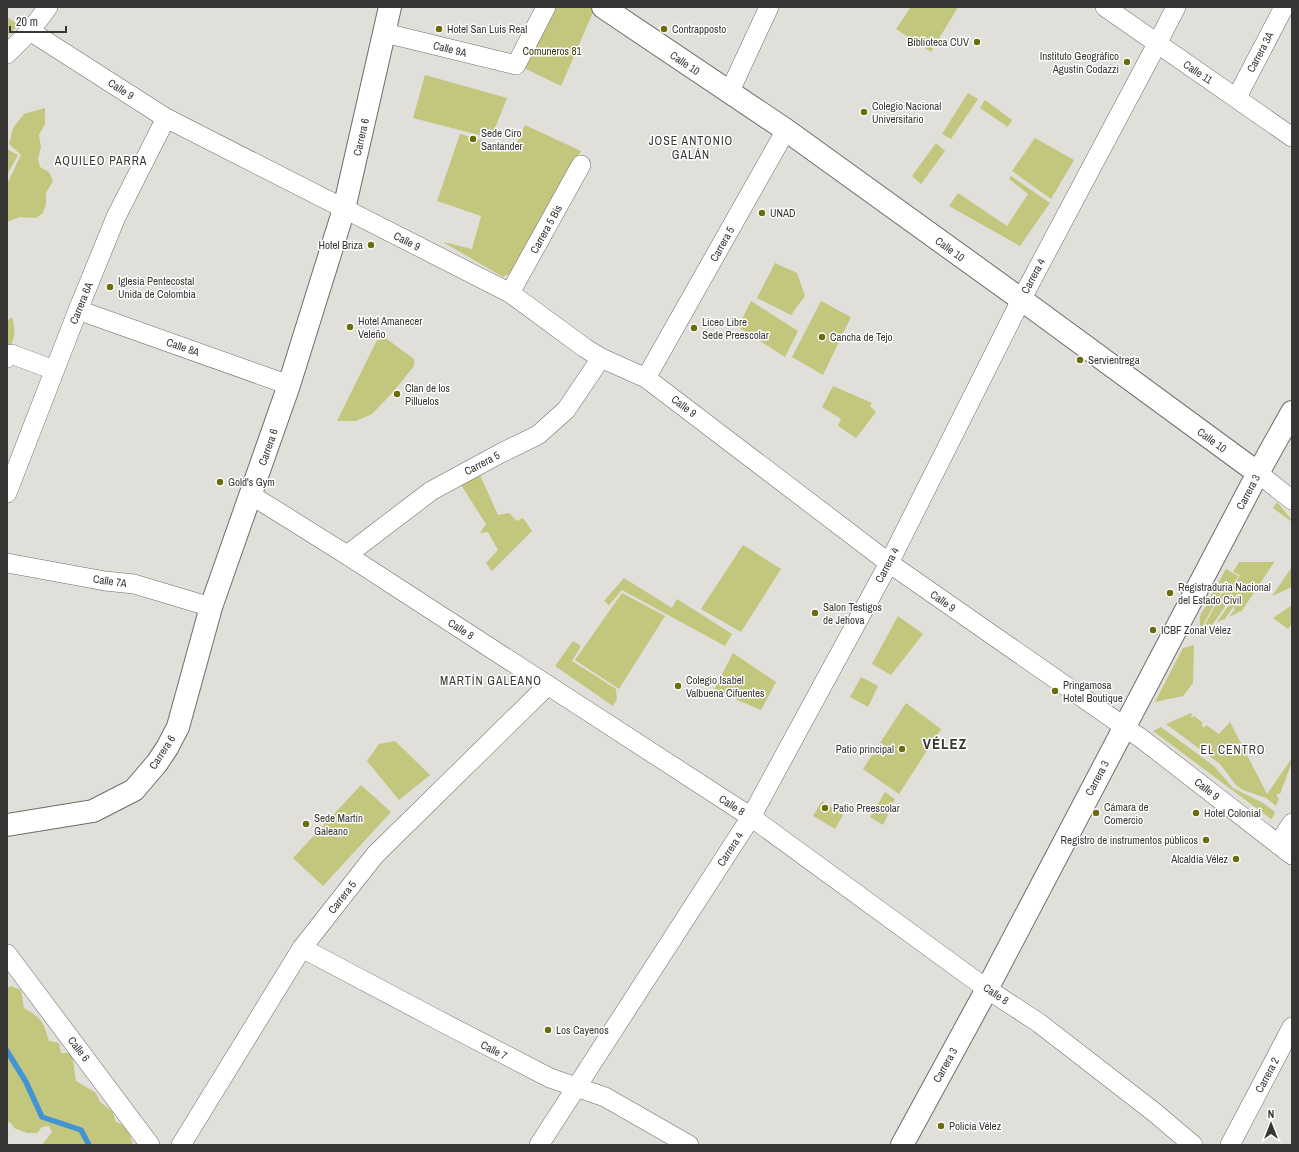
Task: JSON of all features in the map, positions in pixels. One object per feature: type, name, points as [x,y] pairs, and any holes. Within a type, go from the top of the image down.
[{"type":"street","points":[[7,54],[30,31],[48,7]]},
{"type":"street","name":"Carrera 6","points":[[7,825],[93,811],[134,790],[157,763],[167,748],[178,726],[211,607],[289,385],[344,209],[390,7]]},
{"type":"street","name":"Calle 9A","points":[[385,33],[516,65],[546,7]]},
{"type":"street","name":"Calle 10","points":[[602,7],[786,130],[1258,473],[1292,500]]},
{"type":"street","points":[[729,93],[769,7]]},
{"type":"street","name":"Calle 11","points":[[1105,7],[1292,137]]},
{"type":"street","name":"Carrera 4","points":[[540,1145],[751,817],[889,563],[1020,300],[1176,7]]},
{"type":"street","name":"Carrera 3A","points":[[1236,97],[1284,7]]},
{"type":"street","name":"Calle 9","points":[[30,31],[166,118],[510,293],[585,348],[601,358],[646,378],[889,563],[1142,739],[1285,850]]},
{"type":"street","name":"Carrera 6A","points":[[7,493],[54,370],[116,218],[166,118]]},
{"type":"street","name":"Carrera 5","points":[[646,378],[786,130]]},
{"type":"street","name":"Carrera 5 Bis","points":[[510,293],[581,165]]},
{"type":"street","name":"Calle 8A","points":[[78,310],[289,385]]},
{"type":"street","points":[[9,356],[54,370]]},
{"type":"street","name":"Carrera 5","points":[[347,555],[432,491],[501,453],[538,435],[566,410],[601,358]]},
{"type":"street","name":"Carrera 3","points":[[902,1145],[987,989],[1258,473],[1292,412]]},
{"type":"street","name":"Calle 8","points":[[251,495],[347,555],[751,817],[987,989],[1039,1023],[1154,1112],[1192,1145]]},
{"type":"street","name":"Calle 7A","points":[[7,563],[134,584],[211,607]]},
{"type":"street","name":"Carrera 5","points":[[181,1145],[302,948],[375,855],[548,685]]},
{"type":"street","points":[[1285,850],[1292,824]]},
{"type":"street","name":"Calle 7","points":[[302,948],[436,1020],[550,1078],[605,1097],[689,1145]]},
{"type":"street","name":"Calle 6","points":[[7,954],[150,1145]]},
{"type":"street","name":"Carrera 2","points":[[1230,1145],[1292,1027]]},
{"type":"green space","name":"Comuneros 81","points":[[550,7],[589,7],[594,10],[561,86],[520,66]]},
{"type":"green space","points":[[911,7],[958,7],[931,52],[896,29]]},
{"type":"green space","points":[[7,17],[19,25],[7,36]]},
{"type":"green space","points":[[425,75],[507,98],[491,138],[413,118]]},
{"type":"green space","points":[[968,93],[978,99],[951,139],[942,134]]},
{"type":"green space","points":[[985,100],[1012,120],[1008,127],[980,108]]},
{"type":"green space","points":[[45,108],[45,124],[39,135],[41,147],[38,159],[40,167],[49,172],[53,181],[46,193],[46,204],[43,213],[36,218],[20,217],[7,222],[7,184],[21,155],[9,144],[13,128],[24,114]]},
{"type":"green space","points":[[525,125],[581,151],[526,250],[511,273],[503,277],[443,242],[472,249],[481,216],[437,201],[460,134],[514,150]]},
{"type":"green space","points":[[1035,138],[1074,160],[1051,199],[1012,171]]},
{"type":"green space","points":[[936,143],[945,151],[921,184],[912,176]]},
{"type":"green space","points":[[7,149],[18,155],[7,175]]},
{"type":"green space","points":[[1011,176],[1050,203],[1020,246],[949,206],[958,193],[1007,226],[1028,194],[1009,179]]},
{"type":"green space","points":[[775,263],[797,273],[805,296],[791,315],[757,298]]},
{"type":"green space","points":[[751,301],[798,331],[785,357],[738,327]]},
{"type":"green space","name":"Cancha de Tejo","points":[[821,301],[851,317],[823,375],[792,357]]},
{"type":"green space","points":[[12,317],[14,335],[12,344],[7,352],[7,321]]},
{"type":"green space","points":[[380,334],[414,359],[414,366],[393,392],[372,414],[356,421],[337,421]]},
{"type":"green space","points":[[833,386],[872,403],[870,406],[876,412],[856,438],[838,426],[841,419],[822,407]]},
{"type":"green space","points":[[480,475],[498,515],[509,513],[517,521],[523,518],[532,531],[492,571],[486,563],[498,550],[488,532],[480,533],[486,524],[461,485]]},
{"type":"green space","points":[[1277,502],[1292,520],[1292,522],[1273,508]]},
{"type":"green space","points":[[743,545],[781,569],[741,632],[701,609]]},
{"type":"green space","points":[[1275,561],[1241,612],[1239,611],[1229,617],[1235,609],[1233,607],[1225,619],[1217,622],[1229,605],[1227,604],[1212,625],[1202,630],[1224,589],[1230,593],[1240,575],[1233,572],[1239,562]]},
{"type":"green space","points":[[1292,567],[1292,587],[1272,596]]},
{"type":"green space","points":[[1226,569],[1238,576],[1230,592],[1223,588],[1201,629],[1200,615],[1209,603],[1209,599]]},
{"type":"green space","points":[[624,578],[672,608],[677,599],[732,634],[725,646],[622,590],[609,605],[604,601]]},
{"type":"green space","points":[[622,593],[665,616],[619,689],[575,660]]},
{"type":"green space","points":[[1292,605],[1292,624],[1288,629],[1273,618]]},
{"type":"green space","points":[[898,616],[923,634],[891,675],[872,664]]},
{"type":"green space","points":[[573,641],[581,646],[572,661],[616,689],[617,699],[613,706],[555,666]]},
{"type":"green space","points":[[1194,645],[1193,683],[1183,696],[1155,702],[1183,648]]},
{"type":"green space","points":[[733,653],[776,682],[761,710],[714,690]]},
{"type":"green space","points":[[861,677],[878,686],[868,707],[850,697]]},
{"type":"green space","name":"Patio principal","points":[[906,703],[941,729],[899,794],[863,769]]},
{"type":"green space","points":[[1191,713],[1192,718],[1194,716],[1203,723],[1201,725],[1204,728],[1206,725],[1219,734],[1230,722],[1267,794],[1292,758],[1292,762],[1280,794],[1277,794],[1277,797],[1279,798],[1276,806],[1266,798],[1243,790],[1236,785],[1220,764],[1166,724]]},
{"type":"green space","points":[[1161,727],[1214,766],[1233,788],[1263,803],[1275,812],[1273,817],[1271,819],[1153,731]]},
{"type":"green space","points":[[395,741],[430,775],[399,800],[367,761],[379,744]]},
{"type":"green space","points":[[361,785],[391,812],[323,886],[293,858]]},
{"type":"green space","points":[[885,792],[895,799],[883,825],[870,817]]},
{"type":"green space","name":"Patio Preescolar","points":[[822,801],[843,815],[835,829],[813,816]]},
{"type":"green space","points":[[11,986],[21,990],[24,1008],[41,1021],[49,1041],[59,1043],[61,1053],[72,1053],[76,1081],[96,1093],[100,1102],[113,1112],[115,1121],[128,1128],[133,1145],[42,1145],[52,1132],[49,1126],[42,1127],[37,1133],[27,1133],[14,1128],[11,1123],[7,1121],[7,988]]},
{"type":"waterway","points":[[7,1051],[26,1082],[42,1117],[81,1130],[89,1145]]},
{"type":"place","name":"Hotel San Luis Real","points":[[439,29]]},
{"type":"place","name":"Contrapposto","points":[[664,29]]},
{"type":"place","name":"Biblioteca CUV","points":[[977,42]]},
{"type":"place","name":"Instituto Geográfico Agustín Codazzi","points":[[1127,62]]},
{"type":"place","name":"Colegio Nacional Universitario","points":[[864,112]]},
{"type":"place","name":"Sede Ciro Santander","points":[[473,139]]},
{"type":"place","name":"UNAD","points":[[762,213]]},
{"type":"place","name":"Hotel Briza","points":[[371,245]]},
{"type":"place","name":"Iglesia Pentecostal Unida de Colombia","points":[[110,287]]},
{"type":"place","name":"Hotel Amanecer Veleño","points":[[350,327]]},
{"type":"place","name":"Liceo Libre Sede Preescolar","points":[[694,328]]},
{"type":"place","name":"Cancha de Tejo","points":[[822,337]]},
{"type":"place","name":"Servientrega","points":[[1080,360]]},
{"type":"place","name":"Clan de los Pilluelos","points":[[397,394]]},
{"type":"place","name":"Gold's Gym","points":[[220,482]]},
{"type":"place","name":"Registraduria Nacional del Estado Civil","points":[[1170,593]]},
{"type":"place","name":"Salon Testigos de Jehova","points":[[815,613]]},
{"type":"place","name":"ICBF Zonal Vélez","points":[[1153,630]]},
{"type":"place","name":"Colegio Isabel Valbuena Cifuentes","points":[[678,686]]},
{"type":"place","name":"Pringamosa Hotel Boutique","points":[[1055,691]]},
{"type":"place","name":"Patio principal","points":[[902,749]]},
{"type":"place","name":"Patio Preescolar","points":[[825,808]]},
{"type":"place","name":"Cámara de Comercio","points":[[1096,813]]},
{"type":"place","name":"Hotel Colonial","points":[[1196,813]]},
{"type":"place","name":"Sede Martín Galeano","points":[[306,824]]},
{"type":"place","name":"Registro de instrumentos públicos","points":[[1206,840]]},
{"type":"place","name":"Alcaldía Vélez","points":[[1236,859]]},
{"type":"place","name":"Los Cayenos","points":[[548,1030]]},
{"type":"place","name":"Policía Vélez","points":[[941,1126]]},
{"type":"district","name":"JOSE ANTONIO GALÁN","points":[[691,148]]},
{"type":"district","name":"AQUILEO PARRA","points":[[101,161]]},
{"type":"district","name":"MARTÍN GALEANO","points":[[491,681]]},
{"type":"district","name":"VÉLEZ","points":[[945,744]]},
{"type":"district","name":"EL CENTRO","points":[[1233,750]]}]
